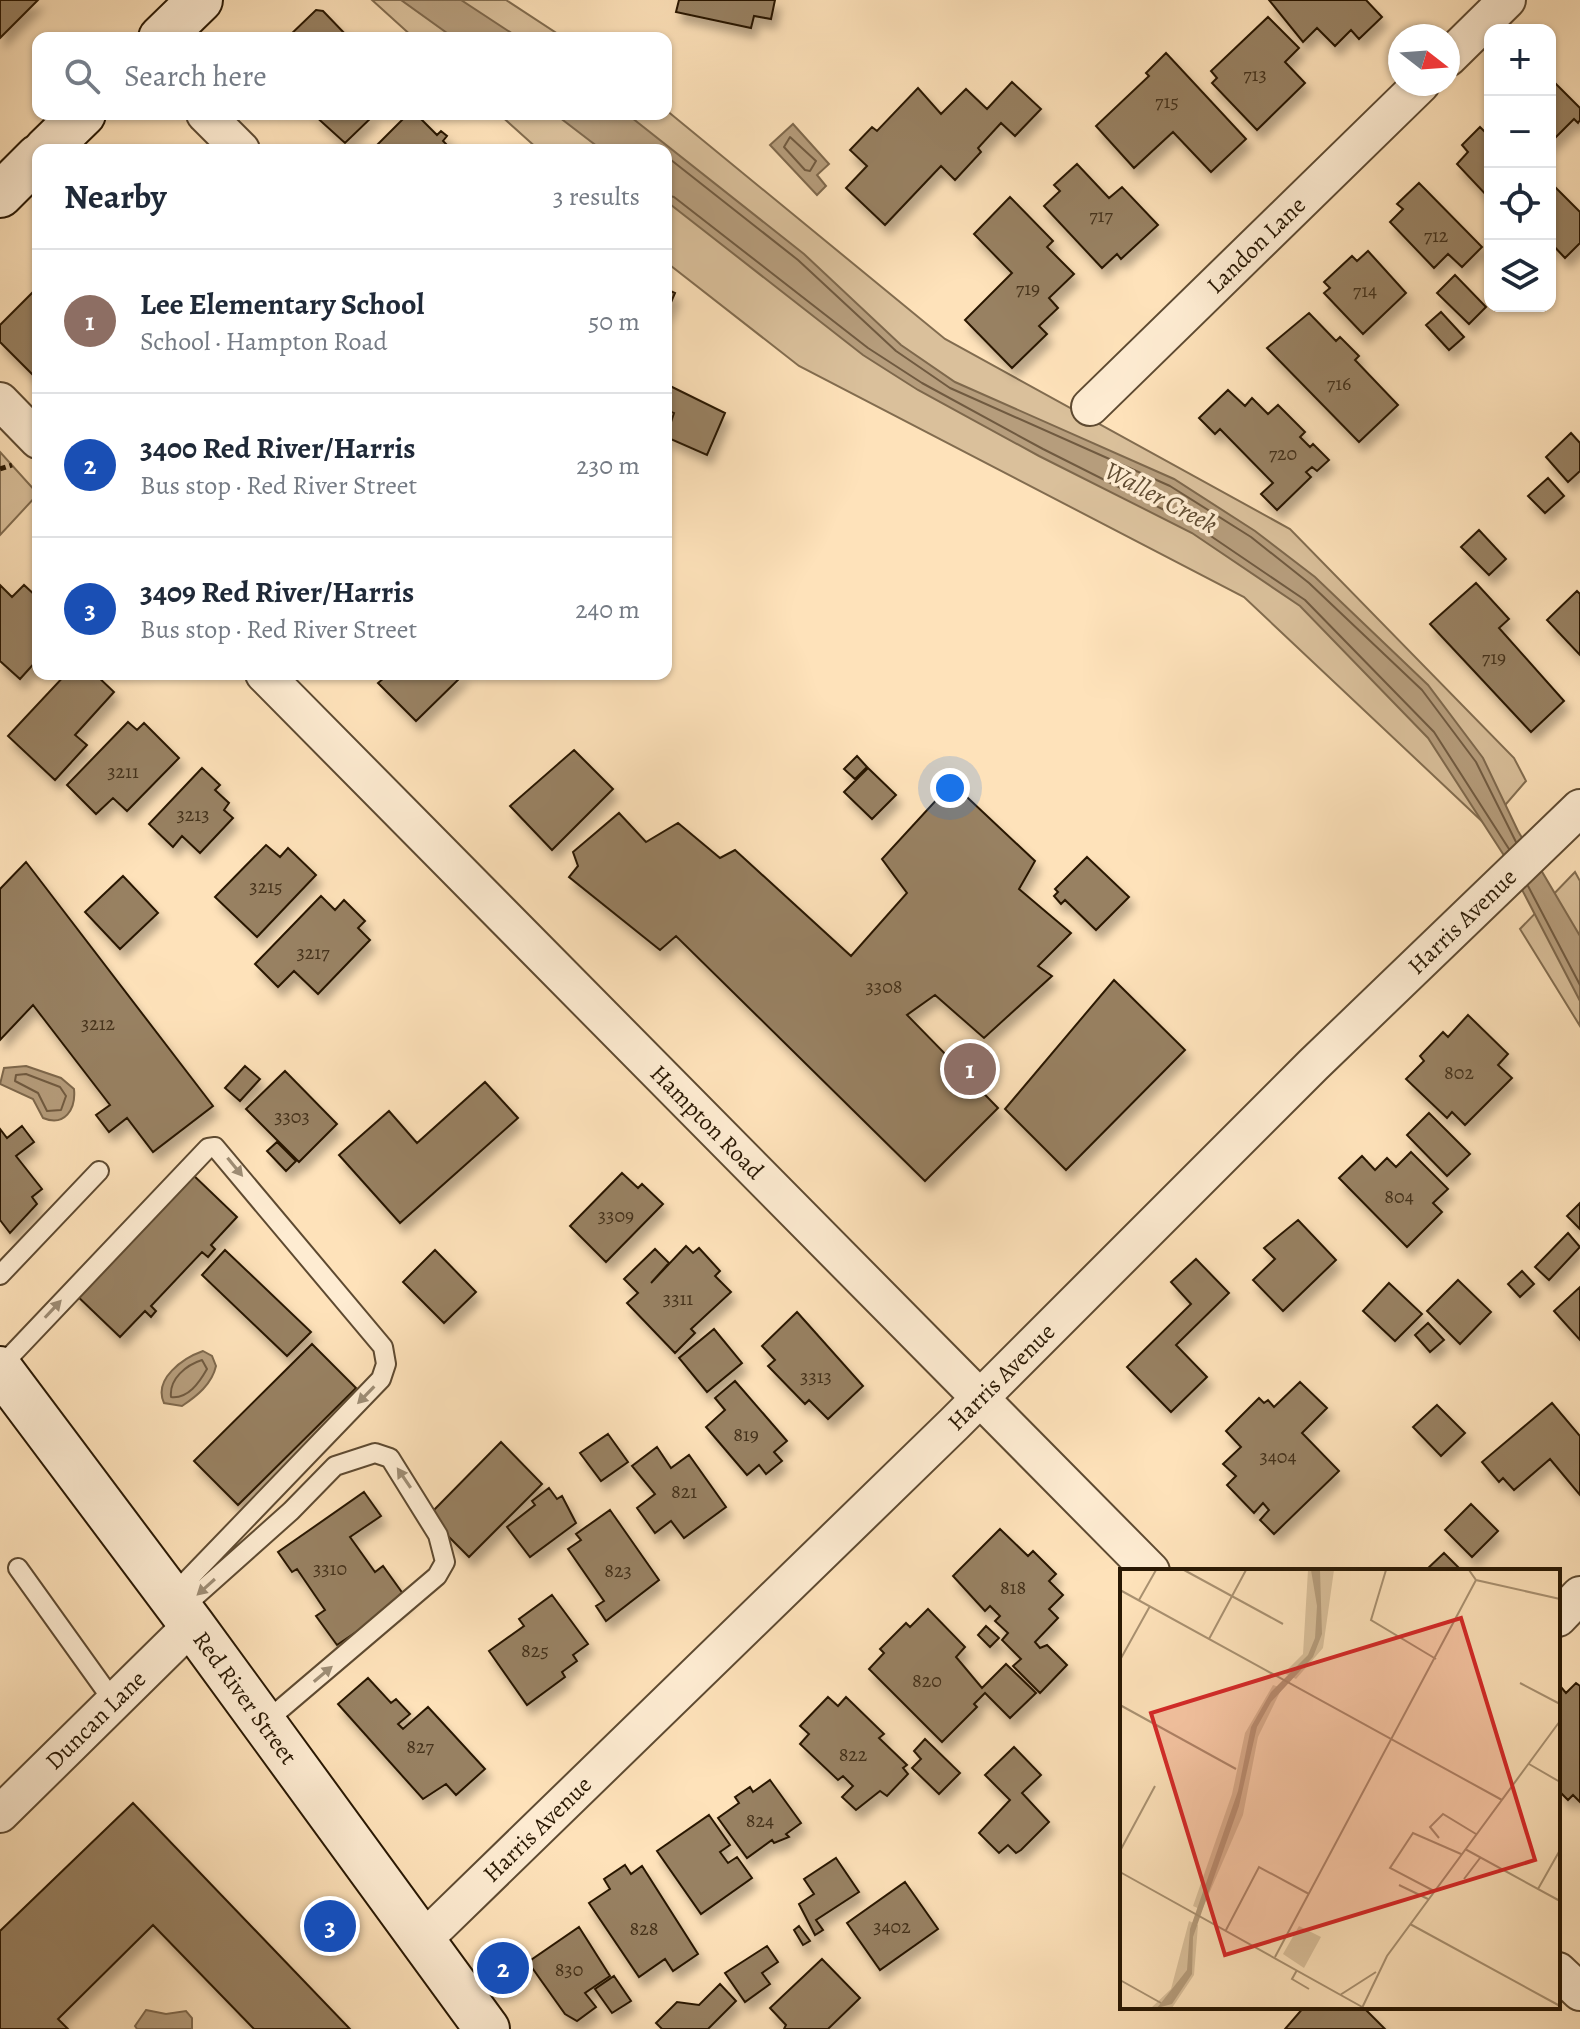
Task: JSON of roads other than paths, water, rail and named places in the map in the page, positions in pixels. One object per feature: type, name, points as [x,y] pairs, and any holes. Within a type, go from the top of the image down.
[{"type":"main road","points":[[167,32],[200,0]]},
{"type":"main road","points":[[52,144],[77,120]]},
{"type":"main road","points":[[0,195],[32,163]]},
{"type":"main road","name":"Red River Street","points":[[0,1368],[487,2029]]},
{"type":"street","points":[[1460,46],[1507,0]]},
{"type":"street","name":"Landon Lane","points":[[1090,407],[1409,96]]},
{"type":"street","points":[[211,120],[235,144]]},
{"type":"street","points":[[0,401],[32,434]]},
{"type":"street","name":"Hampton Road","points":[[270,680],[1149,1569]]},
{"type":"street","name":"Harris Avenue","points":[[421,1942],[979,1400],[1313,1065],[1580,808]]},
{"type":"street","points":[[1560,1616],[1580,1595]]},
{"type":"street","name":"Duncan Lane","points":[[0,1814],[114,1702],[181,1610]]},
{"type":"street","points":[[1560,1973],[1580,1992]]},
{"type":"lane","points":[[0,1368],[87,1272],[208,1148],[215,1147],[383,1347],[386,1364],[381,1379],[181,1610]]},
{"type":"lane","points":[[0,1275],[99,1171]]},
{"type":"lane","points":[[181,1610],[291,1511],[335,1466],[375,1453],[390,1458],[438,1535],[445,1562],[437,1576],[263,1724]]},
{"type":"lane","points":[[18,1568],[114,1702]]},
{"type":"water","points":[[401,0],[461,0],[510,32],[446,32]]},
{"type":"water","points":[[563,120],[635,120],[665,144],[594,144]]},
{"type":"water","points":[[793,124],[829,164],[817,175],[826,186],[817,195],[770,145]]},
{"type":"water","name":"Waller Creek","points":[[672,150],[804,254],[901,345],[955,382],[1174,479],[1255,531],[1315,577],[1428,685],[1483,758],[1518,831],[1580,936],[1580,1001],[1505,857],[1428,738],[1300,606],[1192,533],[1039,456],[918,390],[863,355],[672,206]]},
{"type":"water","points":[[26,1066],[61,1078],[74,1089],[71,1109],[63,1118],[43,1118],[33,1099],[0,1084],[4,1068]]},
{"type":"water","points":[[203,1351],[212,1356],[216,1366],[207,1384],[182,1406],[164,1403],[162,1394],[166,1378],[179,1364]]},
{"type":"water","points":[[146,2010],[166,2014],[186,2011],[192,2018],[192,2029],[137,2029],[135,2026]]},
{"type":"place","name":"Lee Elementary School","points":[[970,1069]]},
{"type":"place","name":"3409 Red River/Harris","points":[[330,1926]]},
{"type":"place","name":"3400 Red River/Harris","points":[[503,1968]]}]
